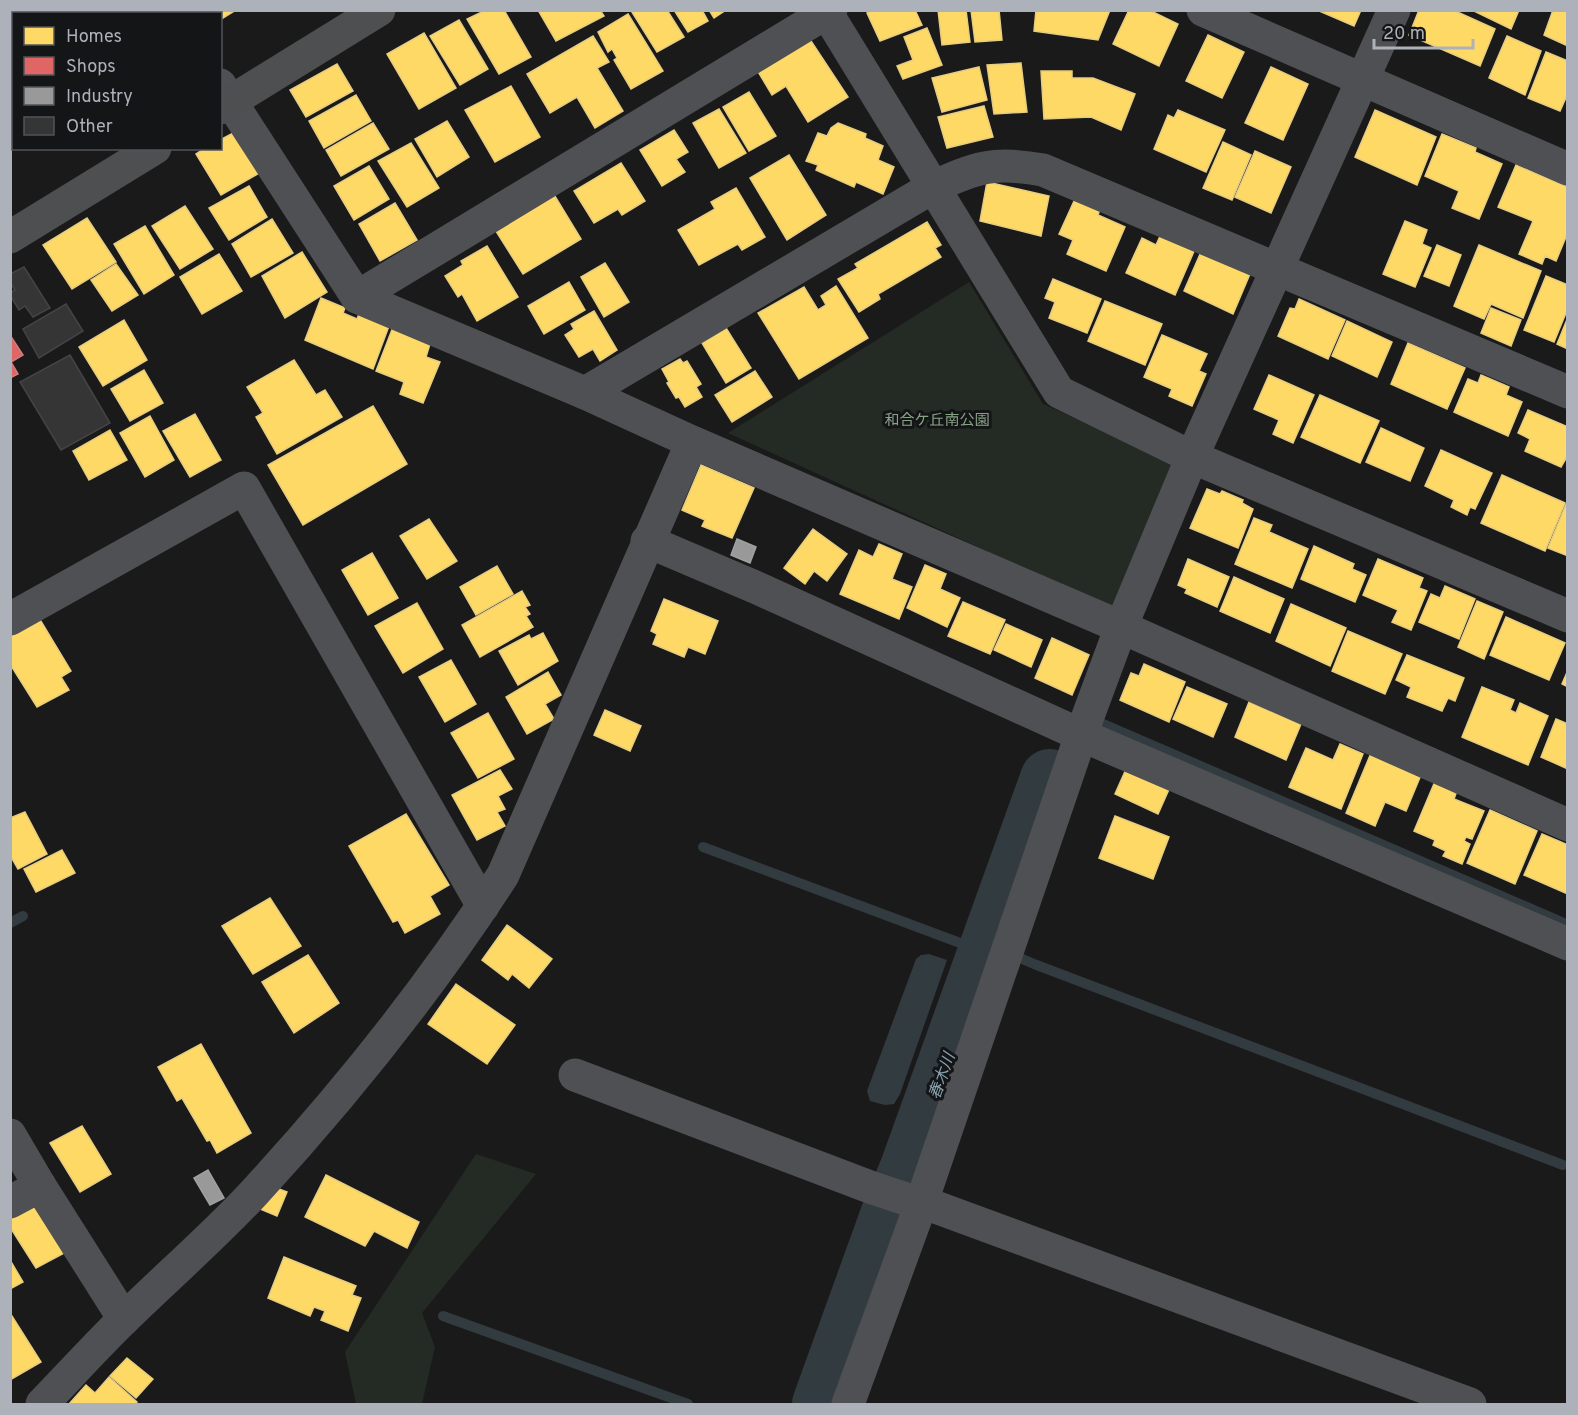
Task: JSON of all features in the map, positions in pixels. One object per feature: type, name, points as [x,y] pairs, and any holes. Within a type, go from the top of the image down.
[{"type":"street","points":[[380,10],[224,98],[357,297],[585,393],[692,442],[1121,627],[1568,825]]},
{"type":"street","points":[[1203,10],[1568,169]]},
{"type":"street","points":[[848,1404],[921,1204],[1081,735],[1121,627],[1192,458],[1279,270],[1394,10]]},
{"type":"street","points":[[357,297],[828,11],[1059,392],[1192,458],[1568,616]]},
{"type":"street","points":[[10,237],[152,150]]},
{"type":"street","points":[[585,393],[933,187],[971,171],[989,166],[1011,165],[1043,170],[1568,392]]},
{"type":"street","points":[[42,1404],[124,1319],[252,1195],[331,1107],[483,906],[503,875],[692,442]]},
{"type":"street","points":[[10,620],[244,488],[483,906]]},
{"type":"street","points":[[647,541],[755,587],[1081,735],[1568,944]]},
{"type":"street","points":[[575,1075],[870,1187],[930,1205],[1470,1404]]},
{"type":"street","points":[[10,1135],[124,1319]]},
{"type":"street","points":[[10,1202],[40,1186]]},
{"type":"green space","name":"和合ケ丘南公園","points":[[969,282],[1043,404],[1177,463],[1116,610],[728,433]]},
{"type":"green space","points":[[476,1154],[536,1174],[422,1313],[435,1347],[422,1404],[356,1404],[345,1352]]},
{"type":"shaded area","points":[[929,954],[947,960],[900,1094],[894,1104],[885,1105],[870,1101],[867,1091],[916,959],[921,955]]},
{"type":"building: Homes","points":[[10,10],[30,10],[30,12],[12,12],[12,42],[10,40]]},
{"type":"building: Homes","points":[[35,10],[78,10],[79,12],[36,12]]},
{"type":"building: Homes","points":[[213,10],[236,10],[222,19],[222,12],[214,12]]},
{"type":"building: Homes","points":[[486,10],[504,10],[531,57],[499,74],[467,19]]},
{"type":"building: Homes","points":[[538,10],[600,10],[604,16],[556,41]]},
{"type":"building: Homes","points":[[634,10],[667,10],[684,37],[657,52],[632,12]]},
{"type":"building: Homes","points":[[674,10],[702,10],[708,21],[688,32]]},
{"type":"building: Homes","points":[[709,10],[726,10],[714,18]]},
{"type":"building: Homes","points":[[872,10],[915,10],[922,25],[880,41],[867,13]]},
{"type":"building: Homes","points":[[938,10],[966,10],[970,42],[942,45]]},
{"type":"building: Homes","points":[[971,10],[999,10],[1002,40],[975,42]]},
{"type":"building: Homes","points":[[1036,10],[1110,10],[1098,40],[1034,31]]},
{"type":"building: Homes","points":[[1129,10],[1149,10],[1178,24],[1159,66],[1113,44]]},
{"type":"building: Homes","points":[[1317,10],[1361,10],[1354,26]]},
{"type":"building: Homes","points":[[1419,10],[1453,10],[1495,29],[1480,66],[1409,35]]},
{"type":"building: Homes","points":[[1472,10],[1519,10],[1511,29]]},
{"type":"building: Homes","points":[[1553,10],[1568,10],[1568,46],[1544,35]]},
{"type":"building: Homes","points":[[628,14],[663,71],[631,89],[614,60],[617,58],[612,49],[608,52],[598,32]]},
{"type":"building: Homes","points":[[459,20],[488,69],[460,85],[430,36]]},
{"type":"building: Homes","points":[[927,28],[942,65],[903,79],[897,66],[913,60],[904,37]]},
{"type":"building: Homes","points":[[424,33],[456,88],[419,109],[387,54]]},
{"type":"building: Homes","points":[[1208,35],[1244,52],[1222,98],[1186,81]]},
{"type":"building: Homes","points":[[593,36],[609,62],[597,68],[623,111],[595,128],[577,97],[550,113],[527,74]]},
{"type":"building: Homes","points":[[1507,36],[1541,51],[1525,95],[1489,78]]},
{"type":"building: Homes","points":[[809,38],[848,97],[808,122],[786,86],[772,95],[757,70]]},
{"type":"building: Homes","points":[[1546,52],[1568,61],[1568,93],[1560,111],[1528,98]]},
{"type":"building: Homes","points":[[1021,63],[1027,112],[994,114],[987,65]]},
{"type":"building: Homes","points":[[337,64],[353,91],[306,117],[290,90]]},
{"type":"building: Homes","points":[[979,67],[987,100],[942,112],[932,78]]},
{"type":"building: Homes","points":[[1271,67],[1308,84],[1283,140],[1245,123]]},
{"type":"building: Homes","points":[[1041,71],[1072,71],[1072,78],[1093,78],[1135,94],[1121,130],[1091,117],[1044,119]]},
{"type":"building: Homes","points":[[12,81],[12,146],[10,147],[10,82]]},
{"type":"building: Homes","points":[[511,86],[540,137],[495,162],[465,110]]},
{"type":"building: Homes","points":[[749,92],[776,136],[749,151],[723,107]]},
{"type":"building: Homes","points":[[356,95],[371,121],[324,148],[309,121]]},
{"type":"building: Homes","points":[[984,106],[993,137],[947,148],[938,117]]},
{"type":"building: Homes","points":[[719,109],[746,153],[719,168],[693,123]]},
{"type":"building: Homes","points":[[1178,110],[1225,130],[1206,172],[1154,149],[1168,115],[1174,118]]},
{"type":"building: Homes","points":[[1375,110],[1436,137],[1417,185],[1355,157]]},
{"type":"building: Homes","points":[[447,121],[469,157],[437,177],[415,139]]},
{"type":"building: Homes","points":[[373,123],[389,149],[341,176],[326,150]]},
{"type":"building: Homes","points":[[838,123],[866,134],[865,138],[883,146],[878,160],[894,167],[883,194],[856,182],[854,187],[816,170],[818,165],[806,161],[818,133],[827,136],[831,128]]},
{"type":"building: Homes","points":[[674,130],[688,152],[676,159],[685,172],[662,186],[640,150]]},
{"type":"building: Homes","points":[[235,132],[261,172],[221,195],[196,154],[202,150],[222,150],[222,139]]},
{"type":"building: Homes","points":[[1442,134],[1476,148],[1475,152],[1502,164],[1479,219],[1452,208],[1459,191],[1425,176]]},
{"type":"building: Homes","points":[[1223,142],[1251,155],[1232,200],[1203,188]]},
{"type":"building: Homes","points":[[411,143],[439,188],[407,207],[378,161]]},
{"type":"building: Homes","points":[[1255,151],[1291,167],[1271,213],[1235,197]]},
{"type":"building: Homes","points":[[789,155],[826,215],[787,240],[750,178]]},
{"type":"building: Homes","points":[[621,163],[645,201],[622,215],[618,209],[594,223],[574,191]]},
{"type":"building: Homes","points":[[1516,165],[1568,187],[1568,232],[1556,261],[1545,256],[1542,264],[1519,254],[1533,221],[1498,207]]},
{"type":"building: Homes","points":[[369,166],[389,199],[354,220],[334,186]]},
{"type":"building: Homes","points":[[987,182],[1049,196],[1041,236],[980,221]]},
{"type":"building: Homes","points":[[249,186],[267,217],[229,240],[209,208]]},
{"type":"building: Homes","points":[[736,188],[765,237],[742,250],[738,244],[699,265],[678,230],[715,209],[711,202]]},
{"type":"building: Homes","points":[[553,193],[581,239],[523,274],[494,228]]},
{"type":"building: Homes","points":[[1075,199],[1100,209],[1098,215],[1125,227],[1106,271],[1067,254],[1073,240],[1059,234]]},
{"type":"building: Homes","points":[[395,203],[417,240],[380,261],[359,224]]},
{"type":"building: Homes","points":[[185,206],[213,249],[180,269],[152,226]]},
{"type":"building: Homes","points":[[87,218],[116,262],[72,289],[43,245]]},
{"type":"building: Homes","points":[[272,219],[293,253],[251,277],[232,244]]},
{"type":"building: Homes","points":[[1405,221],[1427,230],[1422,244],[1431,248],[1415,287],[1383,274]]},
{"type":"building: Homes","points":[[927,222],[941,245],[935,248],[941,257],[878,294],[880,299],[859,312],[838,279],[858,268],[855,264]]},
{"type":"building: Homes","points":[[145,226],[174,275],[144,294],[114,244]]},
{"type":"building: Homes","points":[[1161,234],[1195,249],[1175,295],[1126,273],[1142,238],[1156,245]]},
{"type":"building: Homes","points":[[1437,245],[1461,255],[1449,286],[1424,276]]},
{"type":"building: Homes","points":[[1479,245],[1541,271],[1523,318],[1491,304],[1484,319],[1454,306]]},
{"type":"building: Homes","points":[[487,246],[518,297],[477,321],[462,294],[458,297],[445,276],[463,265],[461,261]]},
{"type":"building: Homes","points":[[302,252],[327,292],[285,318],[262,276]]},
{"type":"building: Homes","points":[[1201,252],[1250,274],[1233,314],[1184,291]]},
{"type":"building: Homes","points":[[219,254],[242,291],[202,314],[180,277]]},
{"type":"building: Homes","points":[[605,263],[629,302],[604,317],[581,277]]},
{"type":"building: Homes","points":[[116,264],[138,295],[112,311],[91,280]]},
{"type":"building: Homes","points":[[1546,276],[1568,285],[1568,308],[1554,342],[1524,330]]},
{"type":"building: Homes","points":[[1053,279],[1101,299],[1087,333],[1049,318],[1055,302],[1045,298]]},
{"type":"building: Homes","points":[[569,282],[585,310],[544,334],[528,306]]},
{"type":"building: Homes","points":[[836,286],[868,338],[799,379],[758,313],[804,287],[818,310],[826,305],[821,296]]},
{"type":"building: Homes","points":[[321,298],[345,308],[343,313],[357,319],[359,314],[389,326],[373,369],[305,340]]},
{"type":"building: Homes","points":[[1299,299],[1345,320],[1328,359],[1278,336],[1290,308],[1295,309]]},
{"type":"building: Homes","points":[[1105,301],[1162,324],[1145,365],[1088,341]]},
{"type":"building: Homes","points":[[1491,308],[1521,320],[1511,346],[1481,333]]},
{"type":"building: Homes","points":[[594,311],[617,350],[600,361],[593,349],[579,357],[565,335],[574,329],[571,324]]},
{"type":"building: Homes","points":[[1568,317],[1568,349],[1557,344]]},
{"type":"building: Homes","points":[[124,320],[147,360],[103,386],[79,347]]},
{"type":"building: Homes","points":[[1347,321],[1392,342],[1377,377],[1332,356]]},
{"type":"building: Homes","points":[[393,327],[430,344],[426,357],[440,362],[423,403],[400,394],[404,382],[376,371]]},
{"type":"building: Homes","points":[[726,328],[751,368],[726,383],[702,343]]},
{"type":"building: Homes","points":[[1162,335],[1207,354],[1199,371],[1206,374],[1192,406],[1169,396],[1172,389],[1144,377]]},
{"type":"building: Homes","points":[[1408,343],[1465,368],[1447,409],[1391,384]]},
{"type":"building: Homes","points":[[680,359],[683,363],[687,361],[701,384],[696,387],[702,397],[685,407],[679,397],[676,398],[662,369]]},
{"type":"building: Homes","points":[[294,360],[316,395],[325,390],[342,417],[277,454],[256,417],[263,413],[247,387]]},
{"type":"building: Homes","points":[[144,370],[163,403],[130,421],[111,389]]},
{"type":"building: Homes","points":[[755,371],[772,397],[732,422],[715,395]]},
{"type":"building: Homes","points":[[1269,375],[1314,395],[1293,443],[1273,434],[1279,420],[1254,409]]},
{"type":"building: Homes","points":[[1481,375],[1509,387],[1506,395],[1522,402],[1508,436],[1454,412],[1468,379],[1478,383]]},
{"type":"building: Homes","points":[[1320,395],[1379,421],[1360,463],[1301,437]]},
{"type":"building: Homes","points":[[373,406],[407,464],[303,525],[268,465]]},
{"type":"building: Homes","points":[[1528,410],[1568,427],[1568,455],[1561,467],[1525,451],[1530,439],[1518,433]]},
{"type":"building: Homes","points":[[195,414],[221,460],[190,477],[163,431]]},
{"type":"building: Homes","points":[[150,416],[174,460],[145,477],[120,433]]},
{"type":"building: Homes","points":[[1381,428],[1424,448],[1410,481],[1366,462]]},
{"type":"building: Homes","points":[[110,430],[127,460],[89,480],[73,451]]},
{"type":"building: Homes","points":[[1441,450],[1492,473],[1475,509],[1470,507],[1467,515],[1451,507],[1454,500],[1425,486]]},
{"type":"building: Homes","points":[[701,465],[754,488],[732,538],[702,526],[705,520],[682,510]]},
{"type":"building: Homes","points":[[1502,475],[1565,503],[1545,551],[1481,523]]},
{"type":"building: Homes","points":[[1207,489],[1220,494],[1222,491],[1243,500],[1242,503],[1253,509],[1238,548],[1190,528]]},
{"type":"building: Homes","points":[[1568,502],[1568,556],[1548,548]]},
{"type":"building: Homes","points":[[1254,518],[1272,525],[1269,532],[1308,549],[1292,588],[1235,564]]},
{"type":"building: Homes","points":[[429,519],[457,561],[427,579],[400,536]]},
{"type":"building: Homes","points":[[813,529],[847,554],[827,581],[814,571],[805,584],[784,568]]},
{"type":"building: Homes","points":[[879,544],[902,554],[892,579],[912,587],[899,619],[840,594],[859,550],[873,557]]},
{"type":"building: Homes","points":[[1314,546],[1354,564],[1352,569],[1366,575],[1355,602],[1301,579]]},
{"type":"building: Homes","points":[[372,553],[398,598],[368,615],[342,570]]},
{"type":"building: Homes","points":[[1188,559],[1229,577],[1217,607],[1185,593],[1187,589],[1178,585]]},
{"type":"building: Homes","points":[[1378,559],[1423,578],[1419,588],[1427,591],[1411,630],[1392,622],[1398,610],[1363,595]]},
{"type":"building: Homes","points":[[925,565],[946,574],[940,589],[960,598],[947,627],[907,608]]},
{"type":"building: Homes","points":[[497,566],[513,594],[476,615],[460,587]]},
{"type":"building: Homes","points":[[1234,577],[1284,599],[1270,633],[1220,611]]},
{"type":"building: Homes","points":[[1445,586],[1475,599],[1459,639],[1419,622],[1431,594],[1440,598]]},
{"type":"building: Homes","points":[[522,591],[530,605],[525,607],[530,614],[526,616],[533,627],[480,657],[462,625]]},
{"type":"building: Homes","points":[[664,599],[718,621],[705,654],[688,647],[684,657],[653,644],[657,634],[651,631]]},
{"type":"building: Homes","points":[[1477,601],[1503,612],[1484,659],[1458,647]]},
{"type":"building: Homes","points":[[963,602],[1005,620],[990,654],[948,636]]},
{"type":"building: Homes","points":[[417,603],[443,649],[403,673],[375,626]]},
{"type":"building: Homes","points":[[1291,604],[1346,628],[1330,666],[1276,641]]},
{"type":"building: Homes","points":[[1506,617],[1565,643],[1549,680],[1490,655]]},
{"type":"building: Homes","points":[[39,618],[71,671],[61,677],[69,690],[37,707],[10,664],[10,633]]},
{"type":"building: Homes","points":[[1006,624],[1042,640],[1031,667],[994,650]]},
{"type":"building: Homes","points":[[1348,631],[1402,654],[1385,694],[1332,671]]},
{"type":"building: Homes","points":[[543,633],[558,661],[518,685],[499,651],[529,635],[531,639]]},
{"type":"building: Homes","points":[[1052,638],[1089,655],[1072,695],[1035,678]]},
{"type":"building: Homes","points":[[1407,655],[1464,678],[1455,701],[1448,698],[1442,711],[1407,697],[1411,687],[1396,680]]},
{"type":"building: Homes","points":[[451,660],[476,704],[445,722],[419,677]]},
{"type":"building: Homes","points":[[1144,664],[1185,682],[1169,722],[1120,700],[1131,673],[1139,676]]},
{"type":"building: Homes","points":[[1568,670],[1568,687],[1562,684]]},
{"type":"building: Homes","points":[[548,672],[561,695],[545,704],[554,719],[527,734],[506,697]]},
{"type":"building: Homes","points":[[1187,687],[1227,704],[1213,737],[1173,719]]},
{"type":"building: Homes","points":[[1482,687],[1514,700],[1510,710],[1516,713],[1520,703],[1548,716],[1528,765],[1462,737]]},
{"type":"building: Homes","points":[[1249,702],[1301,724],[1286,760],[1235,737]]},
{"type":"building: Homes","points":[[605,710],[641,726],[630,751],[594,735]]},
{"type":"building: Homes","points":[[488,713],[514,759],[478,778],[451,733]]},
{"type":"building: Homes","points":[[1556,719],[1568,724],[1568,769],[1541,757]]},
{"type":"building: Homes","points":[[1340,744],[1363,754],[1341,809],[1289,787],[1306,748],[1333,760]]},
{"type":"building: Homes","points":[[1371,753],[1421,775],[1406,811],[1385,802],[1375,826],[1346,813]]},
{"type":"building: Homes","points":[[1127,767],[1170,787],[1158,814],[1115,794]]},
{"type":"building: Homes","points":[[500,770],[512,789],[498,796],[505,809],[497,812],[505,826],[477,840],[452,795]]},
{"type":"building: Homes","points":[[1436,779],[1458,788],[1454,799],[1484,811],[1472,839],[1466,837],[1464,841],[1470,844],[1462,864],[1443,856],[1446,851],[1433,845],[1435,840],[1414,831]]},
{"type":"building: Homes","points":[[1490,810],[1537,831],[1515,884],[1467,863]]},
{"type":"building: Homes","points":[[25,812],[47,854],[18,869],[10,855],[10,818]]},
{"type":"building: Homes","points":[[406,814],[449,885],[430,896],[440,914],[405,933],[398,920],[393,922],[349,846]]},
{"type":"building: Homes","points":[[1115,816],[1169,837],[1153,879],[1099,858]]},
{"type":"building: Homes","points":[[1542,834],[1568,845],[1568,894],[1524,875]]},
{"type":"building: Homes","points":[[62,850],[75,873],[36,892],[24,869]]},
{"type":"building: Homes","points":[[270,898],[301,946],[253,974],[222,926]]},
{"type":"building: Homes","points":[[507,925],[552,959],[529,988],[512,974],[508,980],[482,960]]},
{"type":"building: Homes","points":[[308,955],[339,1003],[294,1033],[262,982]]},
{"type":"building: Homes","points":[[456,984],[515,1025],[487,1064],[428,1024]]},
{"type":"building: Homes","points":[[201,1044],[251,1133],[217,1153],[210,1140],[207,1141],[182,1098],[177,1101],[158,1067]]},
{"type":"building: Homes","points":[[82,1126],[111,1174],[80,1192],[50,1143]]},
{"type":"building: Homes","points":[[326,1175],[419,1222],[407,1248],[374,1231],[365,1246],[305,1217]]},
{"type":"building: Homes","points":[[268,1185],[287,1192],[277,1216],[258,1208]]},
{"type":"building: Homes","points":[[37,1200],[68,1251],[36,1268],[10,1227],[10,1215]]},
{"type":"building: Homes","points":[[284,1257],[356,1286],[352,1295],[361,1298],[348,1331],[321,1320],[325,1311],[314,1307],[310,1316],[268,1298]]},
{"type":"building: Homes","points":[[10,1260],[23,1282],[10,1289]]},
{"type":"building: Homes","points":[[10,1313],[41,1362],[10,1380]]},
{"type":"building: Homes","points":[[127,1358],[153,1379],[136,1398],[110,1376]]},
{"type":"building: Homes","points":[[109,1377],[137,1402],[135,1404],[69,1404],[86,1385],[95,1393]]},
{"type":"building: Shops","points":[[10,335],[23,355],[11,362],[18,374],[10,378]]},
{"type":"building: Industry","points":[[737,539],[756,547],[750,563],[731,555]]},
{"type":"building: Industry","points":[[208,1170],[224,1198],[210,1205],[194,1178]]},
{"type":"building: Other","points":[[24,267],[50,308],[33,317],[25,306],[19,310],[10,295],[15,290],[10,282],[10,274]]},
{"type":"building: Other","points":[[66,304],[83,331],[39,358],[23,329]]},
{"type":"building: Other","points":[[70,355],[110,423],[61,450],[20,382]]},
{"type":"waterway","points":[[1101,723],[1564,923]]},
{"type":"waterway","name":"春木川","points":[[822,1404],[1050,779]]},
{"type":"waterway","points":[[703,847],[987,953]]},
{"type":"waterway","points":[[10,923],[23,916]]},
{"type":"waterway","points":[[990,945],[1034,964],[1563,1165]]},
{"type":"waterway","points":[[443,1316],[688,1404]]}]
